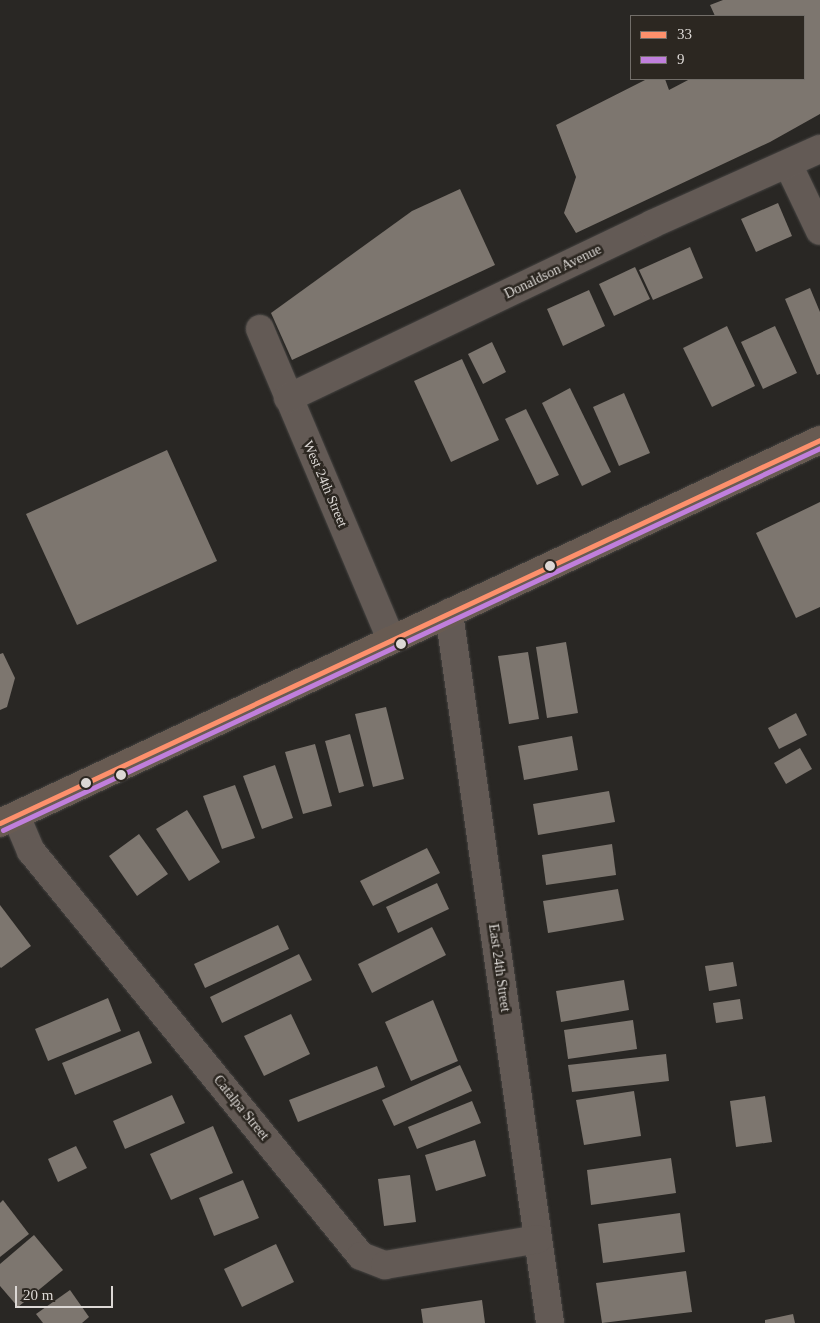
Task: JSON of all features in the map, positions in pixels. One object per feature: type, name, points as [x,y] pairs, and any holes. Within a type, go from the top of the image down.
[{"type":"main road","points":[[8,819],[820,440]]},
{"type":"street","name":"Donaldson Avenue","points":[[288,398],[652,224],[820,149]]},
{"type":"street","points":[[788,164],[820,231]]},
{"type":"street","name":"West 24th Street","points":[[260,329],[391,639]]},
{"type":"street","name":"East 24th Street","points":[[449,613],[550,1323]]},
{"type":"street","name":"Catalpa Street","points":[[8,819],[31,851],[361,1256],[385,1265],[538,1239]]},
{"type":"building","points":[[723,0],[820,0],[820,114],[770,142],[576,233],[564,213],[576,177],[556,125],[645,80],[665,80],[669,90],[688,80],[805,80],[805,15],[715,15],[710,5]]},
{"type":"building","points":[[460,189],[495,265],[292,360],[271,313],[412,211]]},
{"type":"building","points":[[778,203],[792,236],[756,252],[741,219]]},
{"type":"building","points":[[690,247],[703,278],[653,300],[639,270]]},
{"type":"building","points":[[635,267],[650,299],[614,316],[599,284]]},
{"type":"building","points":[[810,288],[820,312],[820,374],[817,375],[785,299]]},
{"type":"building","points":[[589,290],[605,326],[563,346],[547,309]]},
{"type":"building","points":[[727,326],[755,386],[712,407],[683,348]]},
{"type":"building","points":[[775,326],[797,373],[763,389],[741,342]]},
{"type":"building","points":[[492,342],[506,372],[483,384],[468,354]]},
{"type":"building","points":[[462,359],[499,440],[451,462],[414,381]]},
{"type":"building","points":[[570,388],[611,472],[582,486],[542,403]]},
{"type":"building","points":[[624,393],[650,453],[619,466],[593,407]]},
{"type":"building","points":[[526,409],[559,475],[537,485],[505,419]]},
{"type":"building","points":[[167,450],[217,561],[77,625],[26,514]]},
{"type":"building","points":[[820,502],[820,607],[796,618],[756,533]]},
{"type":"building","points":[[566,642],[578,713],[547,718],[536,647]]},
{"type":"building","points":[[528,652],[539,719],[509,724],[498,656]]},
{"type":"building","points":[[3,653],[15,678],[7,707],[0,710],[0,654]]},
{"type":"building","points":[[386,707],[404,779],[373,787],[355,714]]},
{"type":"building","points":[[796,713],[807,735],[779,749],[768,728]]},
{"type":"building","points":[[350,734],[364,786],[339,793],[325,741]]},
{"type":"building","points":[[572,736],[578,770],[524,780],[518,746]]},
{"type":"building","points":[[315,744],[332,806],[303,814],[285,752]]},
{"type":"building","points":[[800,748],[812,769],[786,784],[774,763]]},
{"type":"building","points":[[275,765],[293,818],[262,829],[243,776]]},
{"type":"building","points":[[235,785],[255,838],[222,849],[203,796]]},
{"type":"building","points":[[609,791],[615,822],[538,835],[533,804]]},
{"type":"building","points":[[187,810],[220,862],[189,881],[156,829]]},
{"type":"building","points":[[139,834],[168,874],[137,896],[109,856]]},
{"type":"building","points":[[612,844],[616,875],[546,885],[542,855]]},
{"type":"building","points":[[427,848],[440,873],[373,906],[360,881]]},
{"type":"building","points":[[437,883],[449,909],[398,933],[386,907]]},
{"type":"building","points":[[618,889],[624,920],[548,933],[543,901]]},
{"type":"building","points":[[0,905],[31,946],[1,968],[0,967]]},
{"type":"building","points":[[278,925],[289,949],[205,988],[194,964]]},
{"type":"building","points":[[432,927],[446,955],[372,993],[358,964]]},
{"type":"building","points":[[299,954],[312,980],[222,1023],[210,997]]},
{"type":"building","points":[[733,962],[737,986],[709,991],[705,966]]},
{"type":"building","points":[[624,980],[629,1010],[561,1022],[556,991]]},
{"type":"building","points":[[108,998],[121,1031],[48,1061],[35,1029]]},
{"type":"building","points":[[740,999],[743,1019],[716,1023],[713,1003]]},
{"type":"building","points":[[433,1000],[458,1061],[411,1081],[385,1022]]},
{"type":"building","points":[[291,1014],[310,1054],[264,1076],[244,1036]]},
{"type":"building","points":[[633,1020],[637,1049],[568,1059],[564,1030]]},
{"type":"building","points":[[139,1031],[152,1063],[75,1095],[62,1063]]},
{"type":"building","points":[[666,1054],[669,1081],[572,1092],[568,1065]]},
{"type":"building","points":[[460,1065],[472,1091],[394,1126],[382,1100]]},
{"type":"building","points":[[377,1066],[385,1087],[298,1122],[289,1100]]},
{"type":"building","points":[[634,1091],[641,1136],[584,1145],[576,1100]]},
{"type":"building","points":[[172,1095],[185,1123],[125,1149],[113,1121]]},
{"type":"building","points":[[765,1096],[772,1142],[736,1147],[730,1101]]},
{"type":"building","points":[[472,1101],[481,1123],[417,1149],[408,1127]]},
{"type":"building","points":[[213,1126],[233,1173],[171,1200],[150,1154]]},
{"type":"building","points":[[475,1140],[486,1176],[436,1191],[425,1155]]},
{"type":"building","points":[[76,1146],[87,1168],[58,1182],[48,1159]]},
{"type":"building","points":[[671,1158],[676,1193],[591,1205],[587,1170]]},
{"type":"building","points":[[410,1175],[416,1222],[384,1226],[378,1179]]},
{"type":"building","points":[[243,1180],[259,1218],[214,1236],[199,1198]]},
{"type":"building","points":[[3,1200],[29,1234],[0,1257],[0,1203]]},
{"type":"building","points":[[680,1213],[685,1252],[603,1263],[598,1224]]},
{"type":"building","points":[[34,1235],[63,1270],[18,1307],[0,1286],[0,1264]]},
{"type":"building","points":[[276,1244],[294,1282],[242,1307],[224,1269]]},
{"type":"building","points":[[686,1271],[692,1312],[602,1323],[596,1283]]},
{"type":"building","points":[[70,1290],[89,1317],[82,1323],[43,1323],[36,1314]]},
{"type":"building","points":[[482,1300],[485,1323],[423,1323],[421,1309]]},
{"type":"building","points":[[793,1314],[795,1323],[765,1323],[765,1320]]},
{"type":"transit line","name":"33","points":[[0,823],[820,440]]},
{"type":"transit line","name":"9","points":[[3,830],[820,448]]}]
